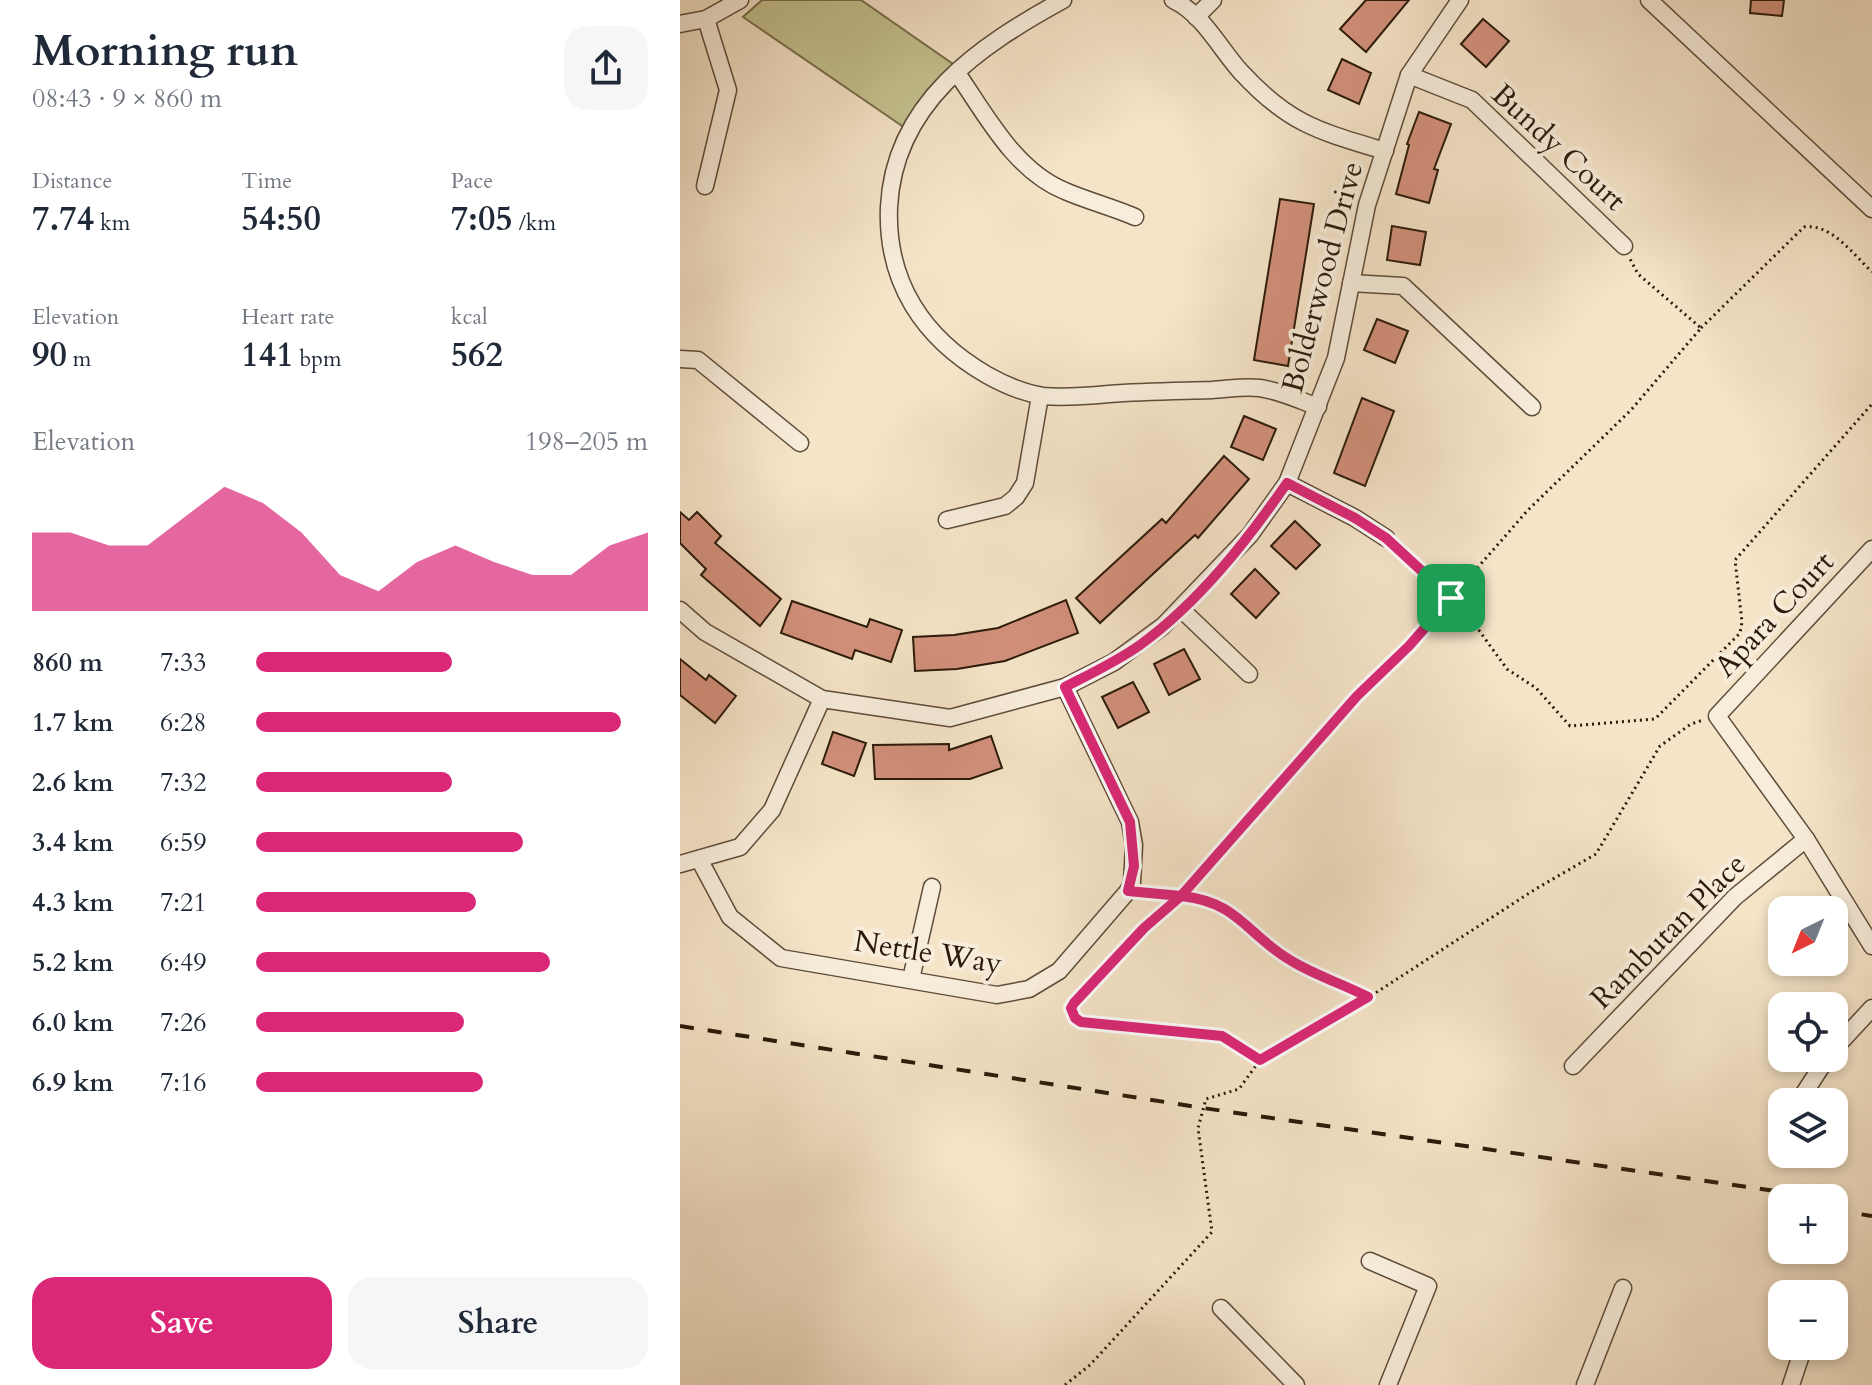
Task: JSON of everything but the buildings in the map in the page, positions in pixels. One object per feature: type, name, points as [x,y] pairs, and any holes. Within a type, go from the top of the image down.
[{"type":"street","points":[[680,24],[706,19],[740,0]]},
{"type":"street","points":[[1173,0],[1196,17],[1276,108],[1327,134],[1385,151]]},
{"type":"street","points":[[1196,17],[1213,0]]},
{"type":"street","name":"Bolderwood Drive","points":[[680,610],[705,632],[822,699],[950,718],[1065,687],[1114,662],[1182,610],[1250,535],[1287,483],[1336,358],[1367,205],[1409,75],[1460,0]]},
{"type":"street","points":[[1649,0],[1872,209]]},
{"type":"street","points":[[1056,2],[938,88],[920,110],[895,163],[889,220],[893,253],[915,313],[937,340],[968,364],[1001,383],[1040,396],[1082,397],[1259,388],[1318,407]]},
{"type":"street","points":[[705,186],[728,90],[706,19]]},
{"type":"street","points":[[957,73],[1011,149],[1042,179],[1063,191],[1135,217]]},
{"type":"street","name":"Bundy Court","points":[[1409,75],[1472,100],[1624,246]]},
{"type":"street","points":[[1351,283],[1403,286],[1532,407]]},
{"type":"street","points":[[680,359],[698,360],[800,443]]},
{"type":"street","points":[[947,520],[1005,506],[1016,497],[1025,483],[1040,396]]},
{"type":"street","points":[[1287,483],[1355,518],[1386,538]]},
{"type":"street","name":"Apara Court","points":[[1717,716],[1872,549]]},
{"type":"street","points":[[1182,610],[1249,674]]},
{"type":"street","points":[[1065,687],[1130,822],[1134,866],[1128,891]]},
{"type":"street","points":[[680,864],[740,847],[772,810],[822,699]]},
{"type":"street","points":[[1717,716],[1806,839],[1872,946]]},
{"type":"street","name":"Rambutan Place","points":[[1573,1066],[1735,897],[1806,839]]},
{"type":"street","name":"Nettle Way","points":[[699,859],[730,917],[781,958],[997,995],[1029,989],[1059,971],[1128,891]]},
{"type":"street","points":[[911,979],[932,887]]},
{"type":"street","points":[[1848,1034],[1872,1008]]},
{"type":"street","points":[[1370,1261],[1428,1286],[1388,1385]]},
{"type":"street","points":[[1585,1385],[1623,1288]]},
{"type":"street","points":[[1221,1308],[1296,1385]]},
{"type":"street","points":[[1791,1385],[1799,1360]]},
{"type":"path","points":[[1260,1060],[1222,1036],[1081,1022],[1075,1018],[1071,1008],[1144,928],[1181,896],[1346,708],[1409,646],[1528,510],[1631,410],[1701,328],[1804,227],[1815,226],[1828,231],[1872,272]]},
{"type":"path","points":[[1624,246],[1638,274],[1701,328]]},
{"type":"path","points":[[1386,538],[1452,596],[1507,669],[1536,688],[1570,726],[1655,719],[1740,633],[1742,622],[1735,560],[1872,404]]},
{"type":"path","points":[[1065,1385],[1090,1365],[1212,1232],[1198,1128],[1206,1099],[1239,1089],[1260,1060],[1368,997],[1534,890],[1596,854],[1660,746],[1691,724],[1717,716]]},
{"type":"path","points":[[1128,891],[1197,898],[1229,910],[1293,962],[1368,997]]},
{"type":"shaded area","points":[[762,0],[861,0],[963,71],[908,130],[743,17]]},
{"type":"railway","points":[[680,1026],[1203,1108],[1768,1190]]},
{"type":"railway","points":[[1848,1212],[1872,1216]]},
{"type":"route","points":[[1451,598],[1386,538],[1355,518],[1287,483],[1250,535],[1182,610],[1114,662],[1065,687],[1130,822],[1134,866],[1128,891],[1181,896],[1144,928],[1074,1003],[1071,1008],[1075,1018],[1081,1022],[1222,1036],[1260,1060],[1368,997],[1293,962],[1229,910],[1197,898],[1181,896],[1357,696],[1409,646],[1451,598]]}]
